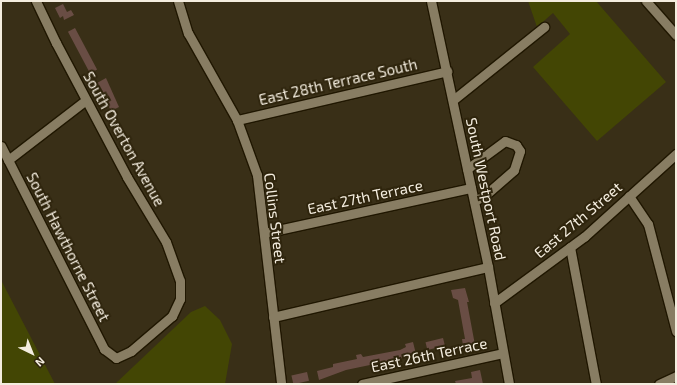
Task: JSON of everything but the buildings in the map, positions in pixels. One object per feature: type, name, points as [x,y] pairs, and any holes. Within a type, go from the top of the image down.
[{"type":"street","name":"South Overton Avenue","points":[[36,1],[86,100],[166,242],[180,280],[180,292],[177,308],[166,323],[131,351],[114,357]]},
{"type":"street","name":"Collins Street","points":[[178,1],[190,38],[237,120],[257,176],[281,384]]},
{"type":"street","name":"South Westport Road","points":[[431,1],[488,267],[509,384]]},
{"type":"street","points":[[646,1],[676,35]]},
{"type":"street","points":[[453,100],[544,27]]},
{"type":"street","name":"East 28th Terrace South","points":[[237,120],[447,71]]},
{"type":"street","points":[[8,160],[86,100]]},
{"type":"street","points":[[467,170],[505,141],[516,146],[520,151],[514,170],[484,196],[474,201]]},
{"type":"street","name":"South Hawthorne Street","points":[[1,146],[104,349],[114,357]]},
{"type":"street","name":"East 27th Street","points":[[494,303],[570,247],[676,154]]},
{"type":"street","name":"East 27th Terrace","points":[[264,233],[471,188]]},
{"type":"street","points":[[629,196],[648,224],[676,331]]},
{"type":"street","points":[[570,247],[596,384]]},
{"type":"street","points":[[273,317],[488,267]]},
{"type":"street","name":"East 26th Terrace","points":[[362,384],[503,353]]},
{"type":"street","points":[[659,384],[676,376]]},
{"type":"shaded area","points":[[528,1],[596,1],[666,82],[597,141],[533,67],[570,34],[553,13],[537,27]]},
{"type":"shaded area","points":[[1,280],[55,384],[1,384]]},
{"type":"shaded area","points":[[205,306],[220,320],[232,344],[225,384],[115,384],[191,312]]}]
